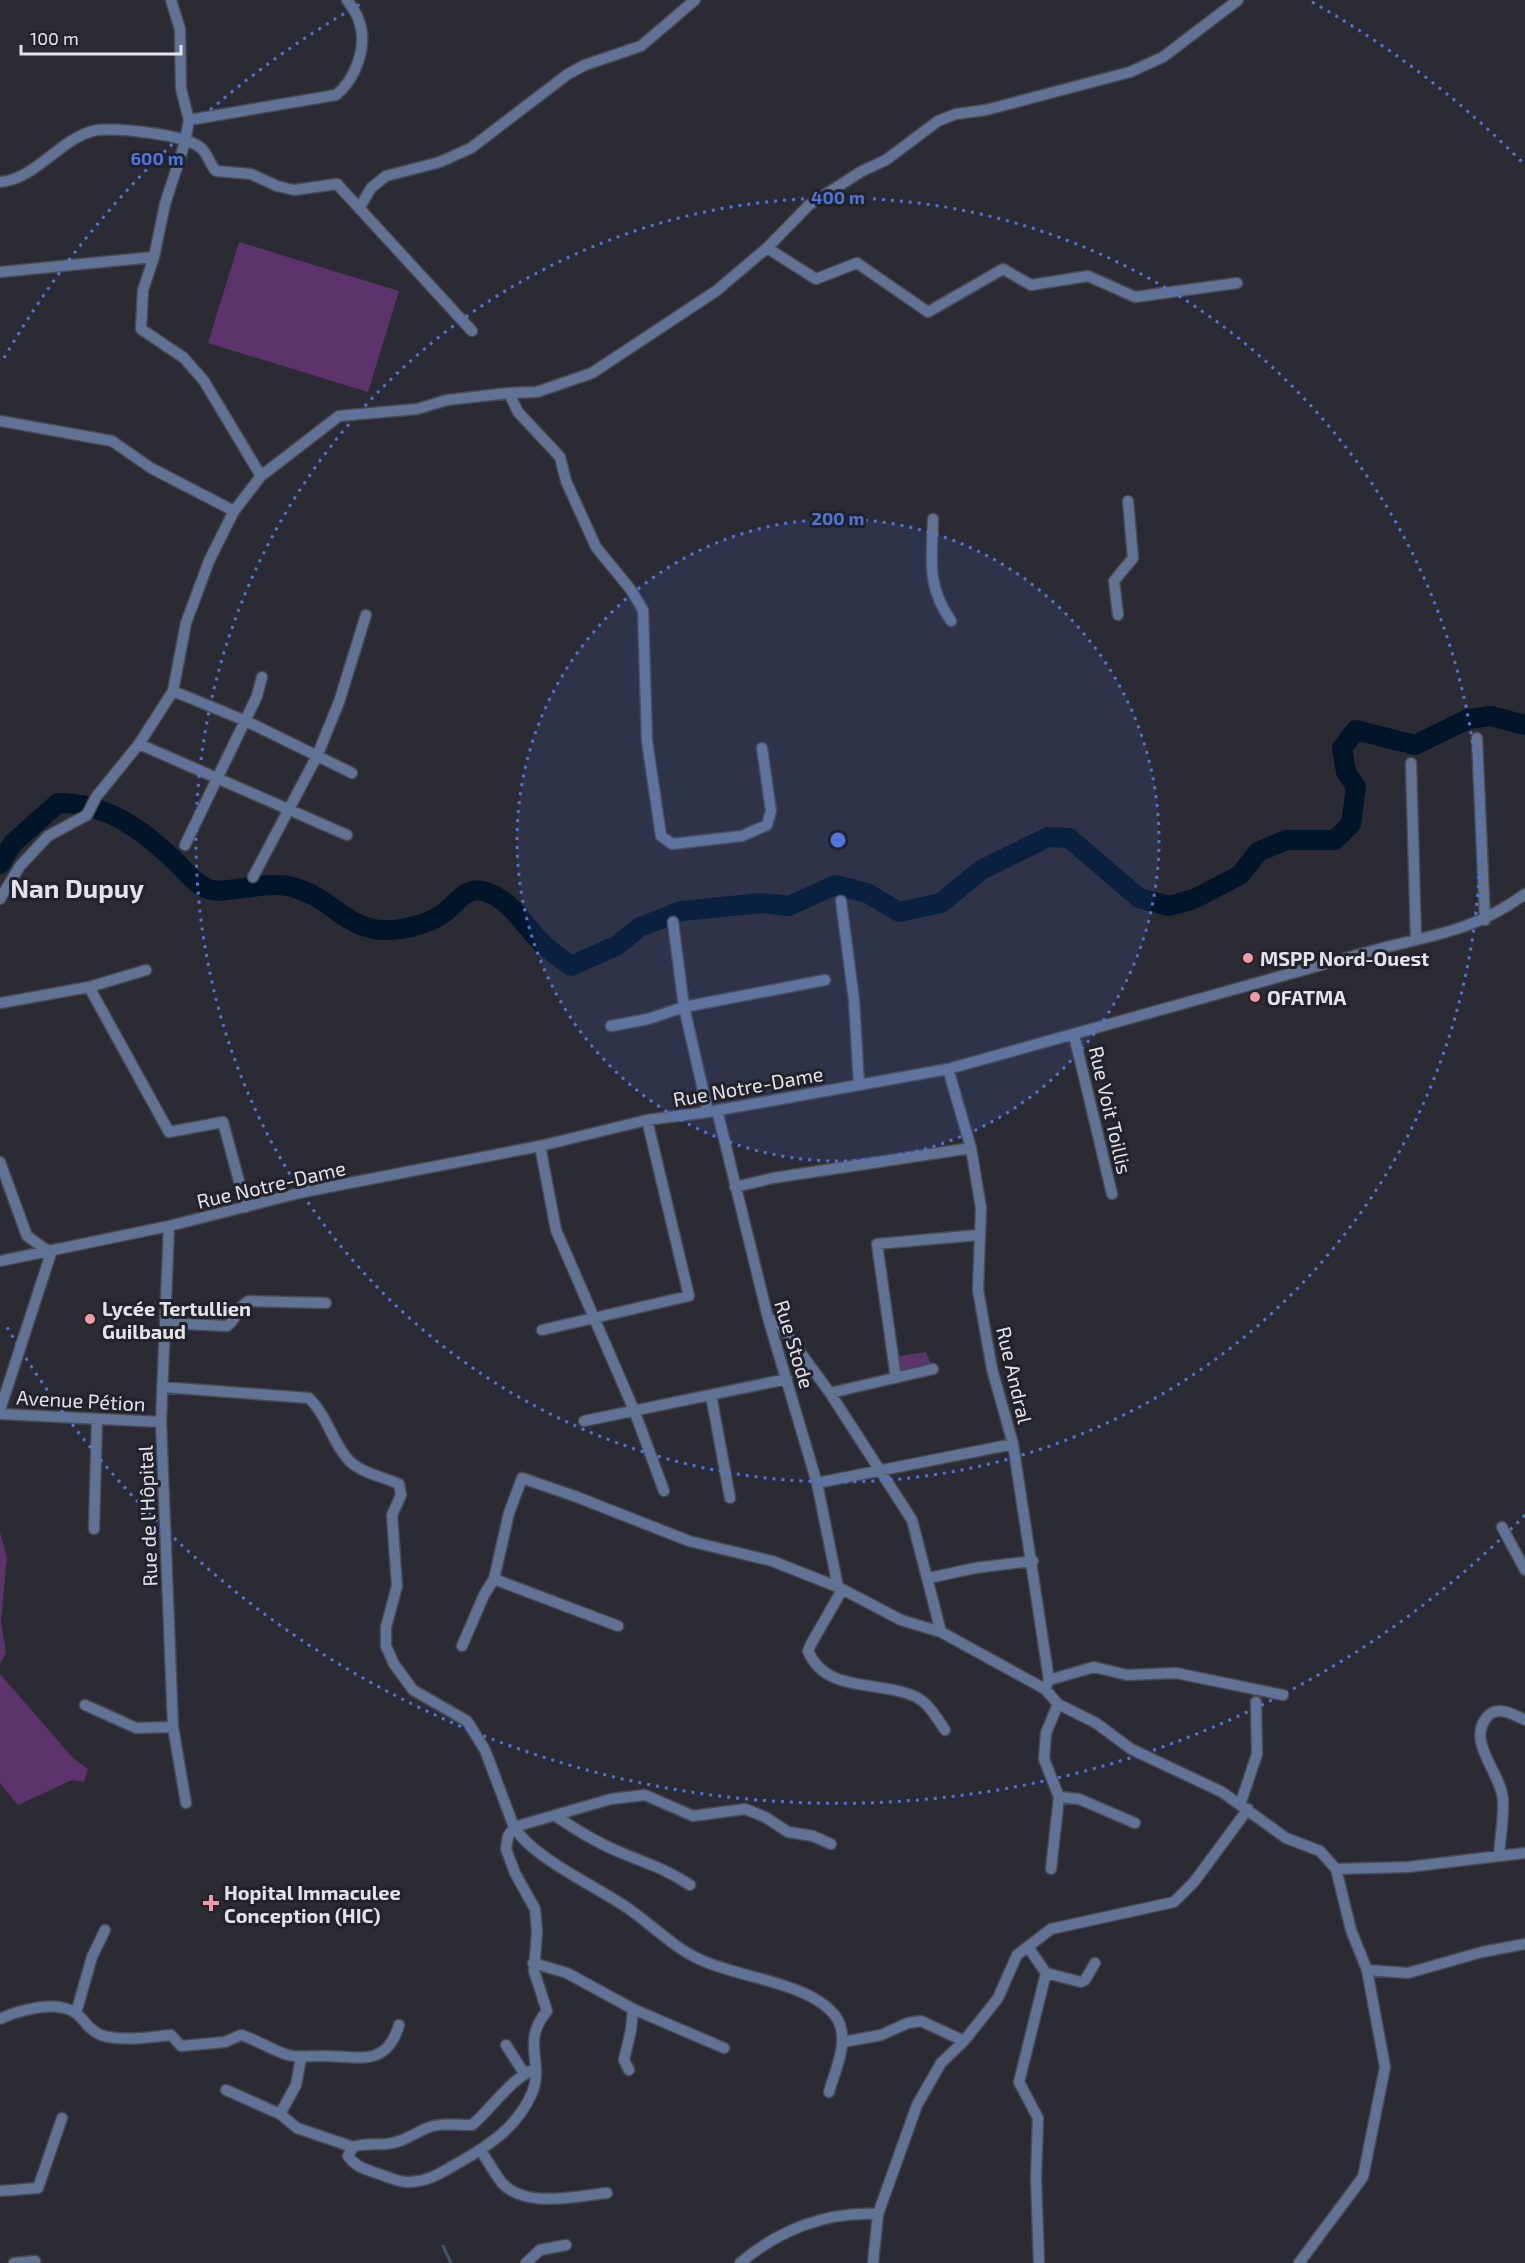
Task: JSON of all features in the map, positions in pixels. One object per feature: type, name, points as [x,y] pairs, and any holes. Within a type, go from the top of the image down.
[{"type":"street","points":[[171,0],[180,29],[181,89],[189,120],[185,142],[165,204],[154,257],[143,290],[141,329],[184,358],[204,381],[261,476]]},
{"type":"street","points":[[189,120],[336,95],[351,79],[362,47],[359,20],[347,0]]},
{"type":"street","points":[[360,207],[371,188],[386,176],[440,162],[471,148],[568,74],[585,65],[641,46],[694,0]]},
{"type":"street","points":[[0,899],[20,866],[48,836],[87,815],[96,797],[139,744],[173,691],[186,623],[209,561],[234,511],[261,476],[339,416],[417,409],[447,400],[537,392],[592,373],[679,318],[767,248],[809,205],[862,171],[886,160],[938,121],[956,114],[1006,105],[1130,72],[1163,57],[1238,0]]},
{"type":"street","points":[[0,182],[13,181],[84,133],[98,130],[154,133],[185,142],[200,147],[216,171],[252,174],[277,186],[294,190],[337,184],[472,331]]},
{"type":"street","points":[[767,248],[816,279],[857,263],[928,312],[1003,269],[1031,285],[1088,276],[1135,297],[1237,283]]},
{"type":"street","points":[[0,272],[111,259],[154,257]]},
{"type":"street","points":[[509,393],[518,412],[560,458],[566,481],[596,547],[631,590],[643,610],[648,751],[659,825],[664,841],[672,844],[742,836],[767,825],[771,811],[762,748]]},
{"type":"street","points":[[0,421],[112,441],[151,468],[234,511]]},
{"type":"street","points":[[1118,615],[1114,580],[1133,558],[1128,501]]},
{"type":"street","points":[[933,519],[932,581],[939,603],[951,621]]},
{"type":"street","points":[[254,877],[291,811],[318,756],[339,702],[366,615]]},
{"type":"street","points":[[185,845],[246,721],[262,677]]},
{"type":"street","points":[[173,691],[246,721],[352,773]]},
{"type":"street","points":[[1478,738],[1489,918]]},
{"type":"street","points":[[139,744],[347,835]]},
{"type":"street","points":[[1411,763],[1416,940]]},
{"type":"street","name":"Rue Notre-Dame","points":[[0,1261],[51,1253],[303,1192],[540,1146],[647,1120],[712,1111],[948,1069],[1489,918],[1525,894]]},
{"type":"street","points":[[842,901],[854,1000],[859,1085]]},
{"type":"street","name":"Rue Stode","points":[[673,922],[684,1007],[735,1187],[768,1318],[817,1483],[840,1589]]},
{"type":"street","points":[[0,1003],[89,987],[146,970]]},
{"type":"street","points":[[611,1026],[648,1019],[684,1007],[825,980]]},
{"type":"street","points":[[89,987],[169,1132],[223,1122],[246,1207]]},
{"type":"street","name":"Rue Voit Toillis","points":[[1074,1035],[1112,1194]]},
{"type":"street","name":"Rue Andral","points":[[948,1069],[971,1148],[981,1208],[978,1235],[978,1290],[992,1369],[1013,1444],[1033,1561],[1047,1684]]},
{"type":"street","points":[[542,1330],[689,1296],[647,1120]]},
{"type":"street","points":[[540,1146],[556,1230],[634,1410],[664,1491]]},
{"type":"street","points":[[735,1187],[773,1178],[971,1148]]},
{"type":"street","points":[[0,1162],[27,1236],[51,1253],[0,1412]]},
{"type":"street","name":"Rue de l'Hôpital","points":[[169,1226],[161,1422],[173,1727],[186,1803]]},
{"type":"street","points":[[896,1378],[877,1244],[978,1235]]},
{"type":"street","points":[[165,1323],[227,1326],[231,1324],[240,1307],[249,1301],[326,1303]]},
{"type":"street","points":[[768,1318],[779,1323],[830,1393],[912,1520],[929,1578],[941,1632]]},
{"type":"street","points":[[830,1393],[933,1370]]},
{"type":"street","points":[[584,1421],[787,1379]]},
{"type":"street","points":[[162,1387],[309,1398],[322,1411],[346,1458],[362,1470],[399,1485],[401,1495],[392,1515],[397,1586],[386,1627],[386,1646],[394,1664],[413,1690],[467,1722],[485,1750],[514,1827],[521,1839],[539,1853],[628,1909],[671,1942],[700,1960],[819,2000],[836,2017],[842,2030],[843,2042],[829,2092]]},
{"type":"street","points":[[711,1395],[729,1498]]},
{"type":"street","name":"Avenue Pétion","points":[[0,1412],[161,1422]]},
{"type":"street","points":[[94,1529],[97,1419]]},
{"type":"street","points":[[817,1483],[1013,1444]]},
{"type":"street","points":[[462,1646],[484,1594],[494,1579],[509,1513],[522,1478],[578,1497],[689,1542],[772,1561],[840,1589],[901,1620],[941,1632],[1047,1684],[1058,1704],[1096,1723],[1131,1749],[1222,1792],[1286,1838],[1320,1851],[1336,1869],[1351,1930],[1367,1970],[1385,2067],[1364,2177],[1299,2263]]},
{"type":"street","points":[[1502,1527],[1525,1570]]},
{"type":"street","points":[[929,1578],[975,1568],[1033,1561]]},
{"type":"street","points":[[494,1579],[618,1626]]},
{"type":"street","points":[[840,1589],[808,1651],[811,1659],[825,1674],[860,1687],[915,1696],[933,1711],[945,1730]]},
{"type":"street","points":[[1047,1684],[1094,1667],[1127,1675],[1176,1673],[1283,1695]]},
{"type":"street","points":[[873,2263],[878,2214],[927,2085],[941,2063],[964,2041],[998,1998],[1017,1955],[1051,1929],[1174,1902],[1194,1882],[1244,1807],[1257,1754],[1256,1702]]},
{"type":"street","points":[[1051,1869],[1059,1797],[1044,1759],[1046,1733],[1058,1704]]},
{"type":"street","points":[[85,1705],[136,1728],[173,1727]]},
{"type":"street","points":[[1499,1856],[1503,1799],[1499,1782],[1479,1738],[1481,1725],[1490,1713],[1501,1710],[1525,1720]]},
{"type":"street","points":[[353,2147],[348,2156],[355,2166],[407,2183],[430,2180],[501,2137],[522,2111],[533,2092],[536,2068],[533,2048],[536,2024],[548,2011],[533,1963],[537,1932],[535,1909],[515,1873],[506,1849],[508,1836],[514,1827],[556,1817],[611,1799],[645,1796],[693,1816],[745,1809],[765,1817],[788,1832],[813,1836],[831,1844]]},
{"type":"street","points":[[1059,1797],[1079,1799],[1135,1823]]},
{"type":"street","points":[[556,1817],[585,1836],[623,1854],[665,1869],[690,1885]]},
{"type":"street","points":[[1336,1869],[1387,1869],[1525,1852]]},
{"type":"street","points":[[76,2013],[92,1957],[105,1930]]},
{"type":"street","points":[[1367,1970],[1408,1973],[1482,1952],[1525,1944]]},
{"type":"street","points":[[1028,1947],[1046,1972],[1081,1982],[1086,1980],[1095,1963]]},
{"type":"street","points":[[533,1963],[567,1973],[633,2009],[724,2048]]},
{"type":"street","points":[[1038,2263],[1036,2178],[1038,2118],[1018,2082],[1046,1972]]},
{"type":"street","points":[[0,2019],[13,2013],[50,2007],[76,2013],[97,2034],[108,2037],[171,2035],[181,2046],[225,2042],[241,2034],[301,2058],[320,2056],[361,2059],[381,2053],[394,2040],[399,2025]]},
{"type":"street","points":[[629,2070],[624,2060],[633,2009]]},
{"type":"street","points":[[843,2042],[881,2035],[908,2023],[921,2021],[964,2041]]},
{"type":"street","points":[[506,2045],[524,2073]]},
{"type":"street","points":[[279,2114],[296,2085],[301,2058]]},
{"type":"street","points":[[226,2090],[279,2114],[297,2128],[353,2147],[409,2139],[426,2128],[442,2124],[472,2125],[524,2073],[536,2068]]},
{"type":"street","points":[[0,2191],[38,2188],[62,2118]]},
{"type":"street","points":[[481,2151],[503,2183],[524,2195],[542,2198],[607,2193]]},
{"type":"street","points":[[740,2263],[791,2229],[840,2215],[878,2214]]},
{"type":"street","points":[[526,2263],[540,2250],[566,2245]]},
{"type":"street","points":[[14,2263],[35,2261]]},
{"type":"shaded area","points":[[239,242],[399,291],[368,392],[208,343]]},
{"type":"shaded area","points":[[926,1352],[933,1369],[896,1378],[893,1357]]},
{"type":"shaded area","points":[[0,1532],[7,1557],[1,1620],[6,1653],[0,1664]]},
{"type":"shaded area","points":[[0,1674],[73,1758],[88,1769],[84,1782],[72,1780],[18,1805],[0,1783]]},
{"type":"waterway","points":[[0,864],[13,843],[58,803],[75,804],[107,813],[136,829],[205,888],[218,891],[271,885],[292,887],[309,893],[346,918],[373,929],[390,930],[418,925],[441,915],[466,893],[479,890],[486,892],[509,906],[543,944],[571,966],[616,946],[640,927],[681,911],[762,903],[789,906],[835,885],[867,893],[899,912],[941,903],[981,870],[1048,837],[1069,838],[1139,898],[1169,906],[1194,899],[1240,875],[1258,852],[1286,840],[1335,840],[1351,824],[1356,787],[1346,772],[1342,748],[1356,730],[1415,745],[1468,719],[1491,716],[1525,725]]},
{"type":"waterway","points":[[443,2246],[451,2263]]},
{"type":"place","name":"MSPP Nord-Ouest","points":[[1248,958]]},
{"type":"place","name":"OFATMA","points":[[1255,997]]},
{"type":"place","name":"Lycée Tertullien Guilbaud","points":[[90,1319]]},
{"type":"place","name":"Hopital Immaculee Conception (HIC)","points":[[211,1903]]},
{"type":"district","name":"Nan Dupuy","points":[[77,887]]}]
